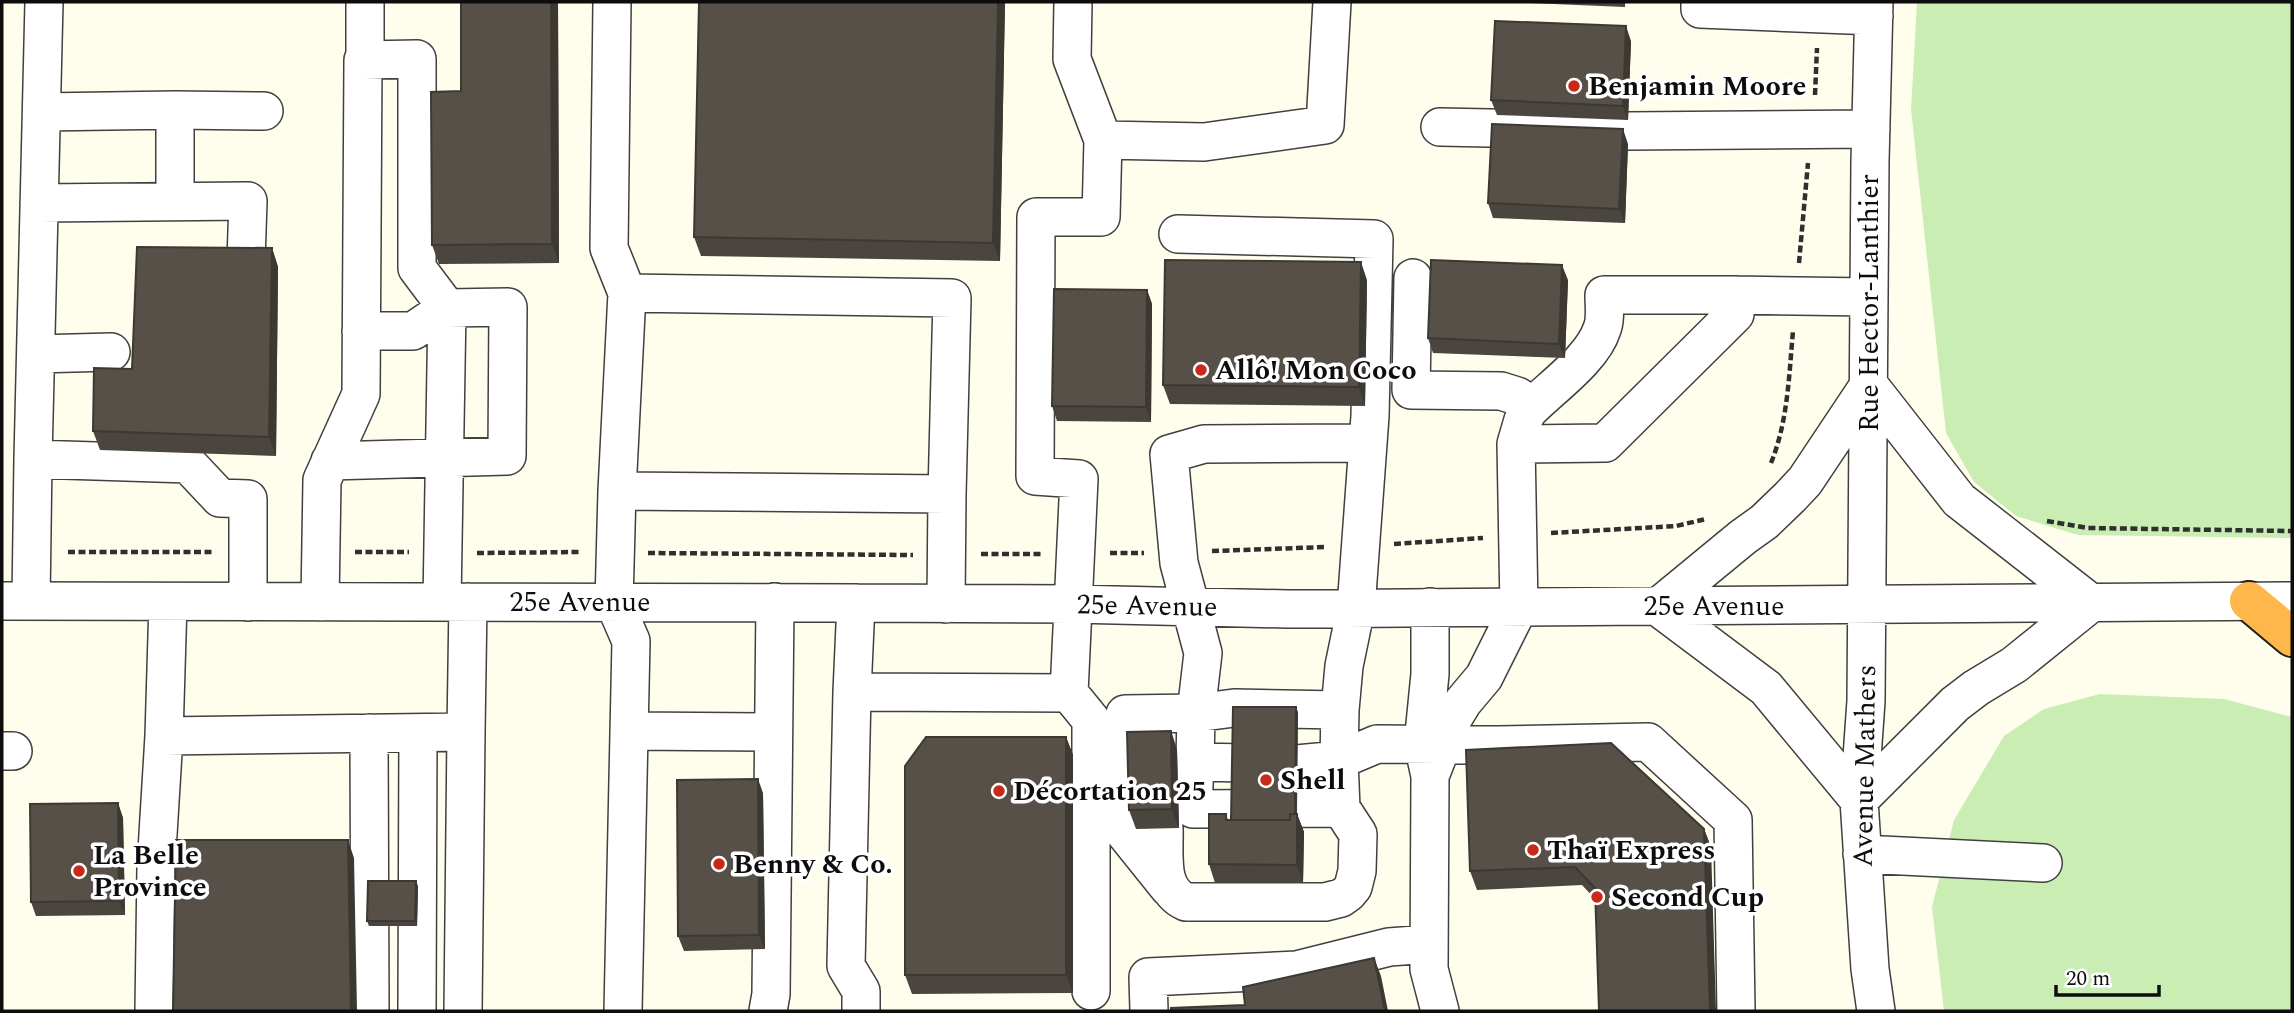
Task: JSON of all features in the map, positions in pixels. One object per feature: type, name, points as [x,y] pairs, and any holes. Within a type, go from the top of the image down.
[{"type":"highway","points":[[2249,601],[2292,637]]},
{"type":"street","points":[[16,601],[33,460],[44,2]]},
{"type":"street","points":[[320,602],[322,480],[361,394],[365,2]]},
{"type":"street","points":[[612,2],[609,248],[627,293],[614,602],[631,641],[623,1011]]},
{"type":"street","points":[[1073,2],[1072,59],[1103,139],[1101,217],[1036,217],[1035,476],[1079,479],[1069,693],[1091,720],[1091,991]]},
{"type":"street","points":[[1103,139],[1204,142],[1325,125],[1332,2]]},
{"type":"street","points":[[1700,2],[1700,9],[1874,9]]},
{"type":"street","name":"Rue Hector-Lanthier","points":[[1867,604],[1874,9]]},
{"type":"street","points":[[365,60],[417,59],[417,268],[447,308],[444,458],[466,732],[463,1011]]},
{"type":"street","points":[[175,110],[175,201]]},
{"type":"street","points":[[42,111],[264,111]]},
{"type":"street","points":[[1440,127],[1629,131],[1871,129]]},
{"type":"street","points":[[39,202],[248,201],[246,261]]},
{"type":"street","points":[[1178,234],[1374,239],[1368,443],[1356,608],[1344,666],[1340,710],[1341,808],[1358,834],[1356,879],[1353,887],[1341,898],[1325,902],[1193,902],[1180,899],[1170,889],[1124,832],[1125,713],[1179,713],[1234,708],[1340,710]]},
{"type":"street","points":[[1413,278],[1411,390],[1501,391],[1517,396],[1533,406]]},
{"type":"street","points":[[627,293],[952,298],[946,604]]},
{"type":"street","points":[[1431,755],[1463,702],[1484,677],[1519,607],[1516,444],[1522,420],[1533,406],[1584,358],[1597,341],[1603,327],[1604,295],[1869,297]]},
{"type":"street","points":[[1516,444],[1605,443],[1735,314],[1737,295]]},
{"type":"street","points":[[330,461],[507,456],[508,307],[447,308],[413,331],[361,331]]},
{"type":"street","points":[[36,354],[111,352]]},
{"type":"street","points":[[1869,385],[1959,500],[2091,603],[2014,665],[1976,688],[1955,705],[1859,800],[1766,688],[1658,607],[1764,522],[1790,497],[1805,481],[1869,385]]},
{"type":"street","points":[[1341,808],[1193,810],[1179,756],[1179,713],[1203,653],[1179,563],[1169,454],[1204,444],[1368,443]]},
{"type":"street","points":[[33,460],[188,464],[220,498],[248,499],[248,602]]},
{"type":"street","points":[[617,491],[947,494]]},
{"type":"street","name":"25e Avenue","points":[[16,601],[1073,604],[1356,608],[2292,601]]},
{"type":"street","points":[[154,1011],[156,867],[168,602]]},
{"type":"street","points":[[768,1011],[771,994],[775,603]]},
{"type":"street","points":[[856,603],[846,966],[861,991],[861,1011]]},
{"type":"street","name":"Avenue Mathers","points":[[1867,604],[1866,701],[1859,800],[1870,969],[1876,1011]]},
{"type":"street","points":[[1430,607],[1429,969],[1440,1011]]},
{"type":"street","points":[[852,692],[1069,693]]},
{"type":"street","points":[[629,731],[772,732]]},
{"type":"street","points":[[164,736],[466,732]]},
{"type":"street","points":[[369,733],[370,1011]]},
{"type":"street","points":[[417,1011],[418,733]]},
{"type":"street","points":[[1179,756],[1297,764],[1339,760],[1377,744],[1431,755],[1647,742],[1733,820],[1736,1011]]},
{"type":"street","points":[[1164,828],[1166,876],[1170,889]]},
{"type":"street","points":[[1862,854],[2043,863]]},
{"type":"street","points":[[1149,1011],[1148,977],[1297,970],[1389,947],[1429,944]]},
{"type":"path","points":[[1814,100],[1817,36]]},
{"type":"path","points":[[1799,266],[1809,157]]},
{"type":"path","points":[[1767,469],[1783,422],[1794,326]]},
{"type":"path","points":[[1545,534],[1676,526],[1709,518]]},
{"type":"path","points":[[2041,520],[2088,528],[2292,531]]},
{"type":"path","points":[[1394,544],[1487,538]]},
{"type":"path","name":"25e Avenue","points":[[1206,551],[1327,547]]},
{"type":"path","points":[[65,552],[219,552]]},
{"type":"path","points":[[355,552],[404,552]]},
{"type":"path","name":"25e Avenue","points":[[478,553],[588,552]]},
{"type":"path","name":"25e Avenue","points":[[641,553],[920,555]]},
{"type":"path","name":"25e Avenue","points":[[1106,553],[1147,553]]},
{"type":"path","points":[[971,554],[1047,554]]},
{"type":"green space","points":[[1917,2],[2292,2],[2292,538],[2078,535],[2016,516],[1974,482],[1946,433],[1911,109]]},
{"type":"green space","points":[[2100,694],[2224,699],[2292,717],[2292,1011],[1944,1011],[1932,907],[1954,820],[2004,736],[2044,709]]},
{"type":"building","points":[[461,2],[551,2],[552,244],[432,245],[431,92],[461,91]]},
{"type":"building","points":[[699,2],[998,2],[993,243],[694,237]]},
{"type":"building","points":[[1495,21],[1626,26],[1623,106],[1491,100]]},
{"type":"building","points":[[1492,124],[1623,129],[1619,209],[1488,203]]},
{"type":"building","points":[[137,247],[272,248],[269,437],[93,431],[94,368],[132,369]]},
{"type":"building","points":[[1165,260],[1361,262],[1359,387],[1163,385]]},
{"type":"building","points":[[1431,260],[1562,265],[1559,344],[1428,338]]},
{"type":"building","points":[[1054,289],[1147,290],[1146,407],[1052,406]]},
{"type":"building","points":[[1233,707],[1296,707],[1295,814],[1290,814],[1290,820],[1231,820]]},
{"type":"building","points":[[1171,731],[1172,809],[1129,810],[1127,732]]},
{"type":"building","points":[[926,737],[1066,737],[1066,975],[905,975],[905,766]]},
{"type":"building","points":[[1611,743],[1704,829],[1710,1011],[1599,1011],[1595,888],[1575,867],[1470,871],[1466,750]]},
{"type":"building","points":[[758,779],[759,935],[678,936],[677,780]]},
{"type":"building","points":[[118,803],[119,901],[31,902],[30,804]]},
{"type":"building","points":[[1209,814],[1226,814],[1226,820],[1290,820],[1290,814],[1297,814],[1297,865],[1209,864]]},
{"type":"building","points":[[176,840],[348,840],[351,1011],[173,1011]]},
{"type":"building","points":[[368,881],[416,881],[415,921],[367,921]]},
{"type":"building","points":[[1374,958],[1385,1011],[1171,1011],[1171,1008],[1245,1005],[1243,987]]},
{"type":"place","name":"Benjamin Moore","points":[[1574,86]]},
{"type":"place","name":"Allô! Mon Coco","points":[[1201,370]]},
{"type":"place","name":"Shell","points":[[1266,780]]},
{"type":"place","name":"Décortation 25","points":[[999,791]]},
{"type":"place","name":"Thaï Express","points":[[1533,850]]},
{"type":"place","name":"Benny & Co.","points":[[719,864]]},
{"type":"place","name":"La Belle Province","points":[[79,871]]},
{"type":"place","name":"Second Cup","points":[[1597,897]]}]
